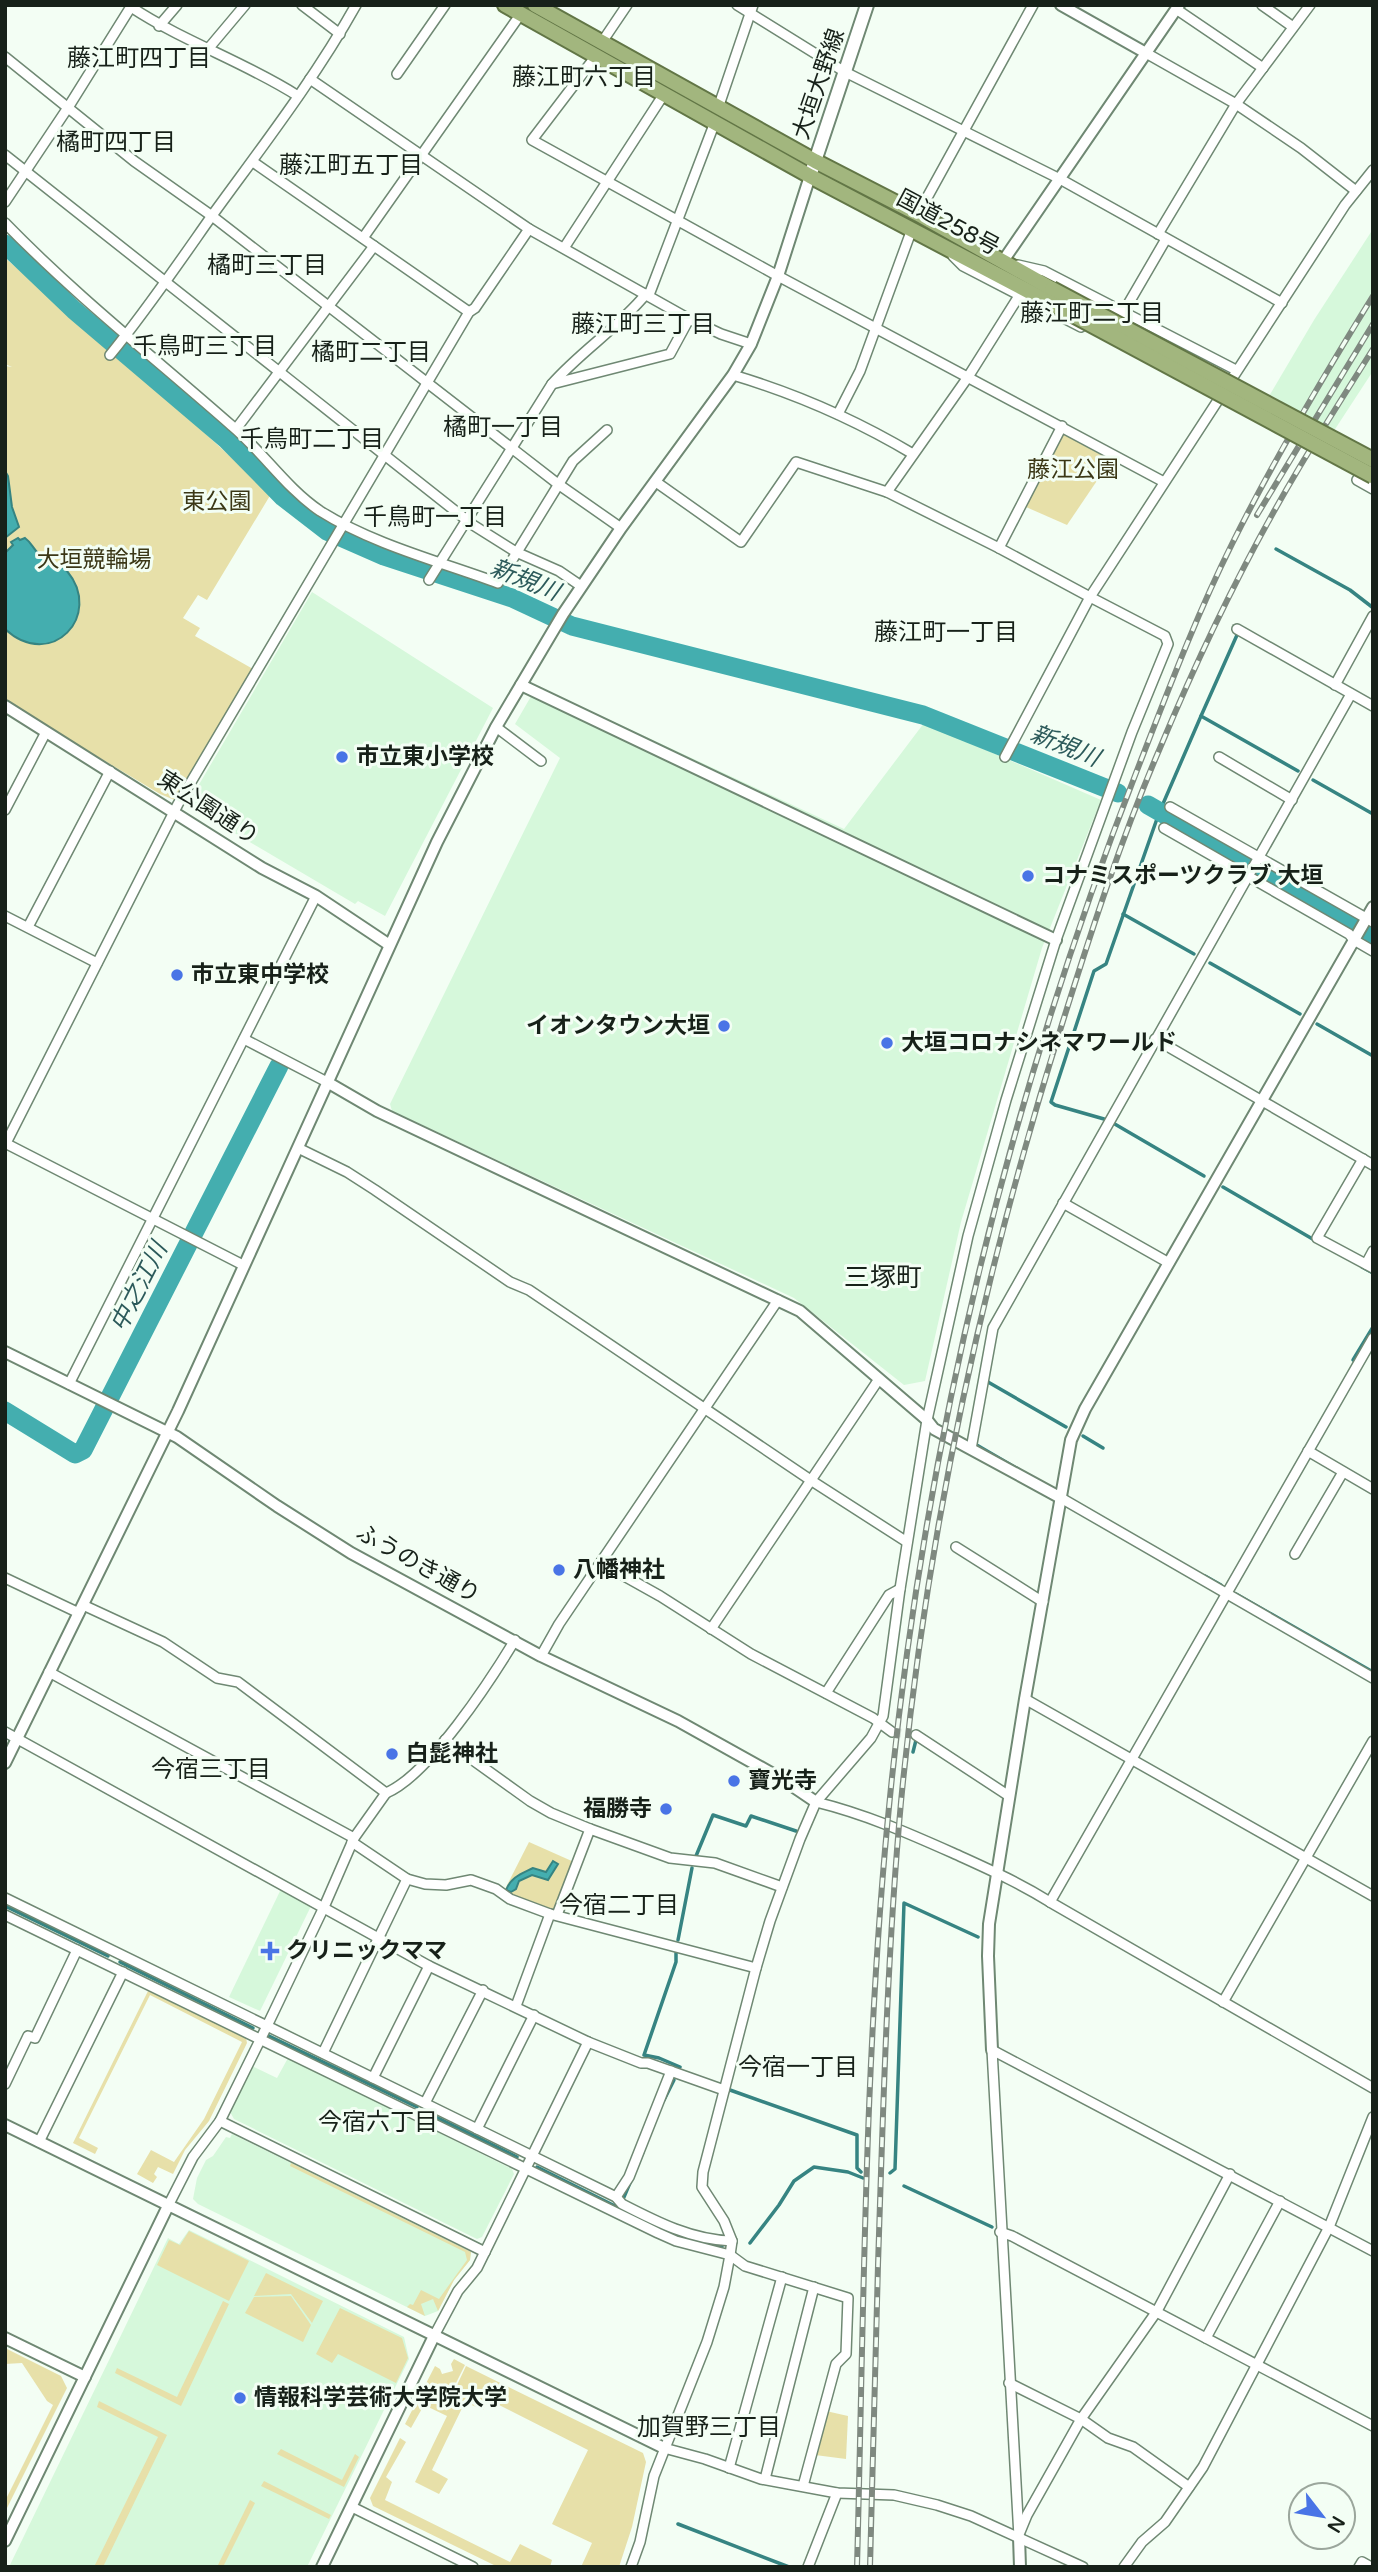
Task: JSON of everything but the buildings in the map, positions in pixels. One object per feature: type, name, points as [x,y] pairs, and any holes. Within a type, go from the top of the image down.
[{"type":"highway","name":"国道258号","points":[[505,5],[520,15],[599,49],[717,115],[810,176],[1373,460]]},
{"type":"highway","name":"国道258号","points":[[535,5],[664,94],[717,115],[815,161],[918,214],[1003,261],[1049,295],[1373,476]]},
{"type":"main road","name":"大垣大野線","points":[[810,176],[864,6]]},
{"type":"street","points":[[159,26],[177,5]]},
{"type":"street","points":[[208,49],[245,5]]},
{"type":"street","points":[[302,5],[340,34]]},
{"type":"street","points":[[110,355],[253,162],[340,34],[356,5]]},
{"type":"street","points":[[397,74],[445,5]]},
{"type":"street","points":[[627,5],[599,49],[532,140],[678,222],[1164,482]]},
{"type":"street","points":[[737,5],[751,9],[845,72],[1060,178],[1282,303]]},
{"type":"street","points":[[918,214],[1033,5]]},
{"type":"street","points":[[1061,5],[1236,104],[1301,148],[1356,191]]},
{"type":"street","points":[[1262,5],[1293,27]]},
{"type":"street","points":[[1123,313],[1162,236],[1236,104],[1310,5]]},
{"type":"street","points":[[5,202],[132,6],[159,26],[234,64],[267,76],[298,96]]},
{"type":"street","points":[[1236,370],[1044,271],[1003,261],[1174,8],[1263,68]]},
{"type":"street","points":[[429,580],[552,384],[571,363],[630,314],[647,295],[678,222],[717,115],[751,9]]},
{"type":"street","points":[[363,238],[520,15]]},
{"type":"street","points":[[5,57],[134,161],[212,216],[558,484],[621,527]]},
{"type":"street","points":[[310,79],[529,229],[689,319],[751,344]]},
{"type":"street","points":[[564,248],[664,94]]},
{"type":"street","points":[[5,155],[466,520],[516,552],[559,571],[581,586]]},
{"type":"street","points":[[253,162],[469,312]]},
{"type":"street","points":[[1005,757],[1090,597],[1236,370],[1356,191],[1373,170]]},
{"type":"street","points":[[5,1763],[167,1433],[388,944],[437,842],[496,727],[563,614],[621,527],[733,375],[751,344],[778,276],[810,176]]},
{"type":"street","points":[[5,223],[125,336],[236,429],[288,483],[319,510],[343,525],[439,564],[498,583],[573,461],[607,430]]},
{"type":"street","points":[[243,1265],[6,1143],[174,811],[469,312],[475,308],[529,229]]},
{"type":"street","points":[[838,414],[860,371],[912,229]]},
{"type":"street","points":[[939,243],[963,266],[1220,397]]},
{"type":"street","points":[[236,429],[374,246]]},
{"type":"street","points":[[887,492],[968,377],[1019,296]]},
{"type":"street","points":[[552,384],[670,354],[689,319]]},
{"type":"street","points":[[733,375],[800,397],[913,454]]},
{"type":"street","points":[[999,548],[1062,426]]},
{"type":"street","points":[[1373,460],[1357,480],[1373,489]]},
{"type":"street","points":[[631,2567],[640,2542],[654,2476],[707,2342],[724,2287],[732,2241],[724,2221],[702,2188],[703,2172],[756,1968],[782,1887],[816,1802],[871,1738],[886,1706],[900,1589],[927,1420],[968,1236],[1006,1100],[1056,940],[1114,780],[1168,644],[1165,636],[887,492],[796,462],[741,542],[656,482]]},
{"type":"street","points":[[1335,685],[1373,616]]},
{"type":"street","points":[[1237,629],[1373,706]]},
{"type":"street","points":[[522,685],[1056,940]]},
{"type":"street","points":[[971,1449],[993,1328],[1351,694]]},
{"type":"street","name":"東公園通り","points":[[5,706],[262,868],[316,896],[388,944]]},
{"type":"street","points":[[496,727],[541,761]]},
{"type":"street","points":[[5,810],[46,732]]},
{"type":"street","points":[[1219,757],[1292,800]]},
{"type":"street","points":[[27,927],[110,771]]},
{"type":"street","points":[[1170,807],[1368,921]]},
{"type":"street","points":[[1164,828],[1356,937],[1373,951]]},
{"type":"street","points":[[69,1384],[316,896]]},
{"type":"street","points":[[1020,2567],[1000,2232],[988,1956],[996,1872],[1004,1842],[1025,1699],[1071,1440],[1262,1100],[1356,937],[1368,921],[1373,907]]},
{"type":"street","points":[[5,916],[97,963]]},
{"type":"street","points":[[244,1039],[377,1111],[800,1311],[927,1420],[934,1429],[1061,1498],[1373,1678]]},
{"type":"street","points":[[1155,1039],[1373,1165]]},
{"type":"street","points":[[298,1148],[347,1172],[375,1190],[510,1282],[529,1290],[908,1542]]},
{"type":"street","points":[[1363,1159],[1317,1238],[1369,1266],[1373,1251]]},
{"type":"street","points":[[1063,1203],[1169,1263]]},
{"type":"street","points":[[541,1656],[559,1624],[778,1300]]},
{"type":"street","points":[[1050,1902],[1373,1338]]},
{"type":"street","name":"ふうのき通り","points":[[5,1352],[177,1437],[351,1553],[541,1656],[678,1721],[782,1779],[816,1802]]},
{"type":"street","points":[[711,1629],[879,1379]]},
{"type":"street","points":[[1308,1451],[1373,1489]]},
{"type":"street","points":[[1295,1554],[1343,1472]]},
{"type":"street","points":[[956,1547],[1043,1602]]},
{"type":"street","points":[[601,1563],[660,1596],[751,1654],[892,1731]]},
{"type":"street","points":[[5,1578],[163,1642],[217,1678],[238,1682],[386,1793]]},
{"type":"street","points":[[826,1693],[889,1595],[900,1589]]},
{"type":"street","points":[[5,2541],[193,2157],[220,2121],[324,1907],[353,1840],[386,1793],[397,1788],[445,1740],[493,1676],[514,1640]]},
{"type":"street","points":[[49,1672],[353,1840],[407,1879],[425,1884],[446,1885],[471,1880],[496,1889],[510,1899],[553,1914],[756,1968]]},
{"type":"street","points":[[1025,1699],[1373,1896]]},
{"type":"street","points":[[5,1732],[429,1966],[588,2042],[641,2063],[648,2063],[724,2090]]},
{"type":"street","points":[[916,1735],[1009,1796]]},
{"type":"street","points":[[445,1740],[551,1813],[670,1858],[715,1863],[782,1887]]},
{"type":"street","points":[[1223,2002],[1373,1741]]},
{"type":"street","points":[[816,1802],[893,1825],[1017,1881],[1373,2088]]},
{"type":"street","points":[[516,2006],[590,1829]]},
{"type":"street","points":[[323,2053],[407,1879]]},
{"type":"street","points":[[5,1898],[616,2197],[622,2204],[672,2229],[718,2241],[732,2241]]},
{"type":"street","points":[[5,1915],[676,2241],[730,2255],[745,2266],[848,2298],[846,2354],[836,2364],[803,2486]]},
{"type":"street","points":[[5,2084],[28,2036],[35,2038],[77,1950]]},
{"type":"street","points":[[373,2078],[429,1966]]},
{"type":"street","points":[[39,2142],[122,1972]]},
{"type":"street","points":[[425,2104],[483,1990]]},
{"type":"street","points":[[477,2129],[534,2015]]},
{"type":"street","points":[[322,2567],[434,2336],[458,2291],[477,2269],[588,2042]]},
{"type":"street","points":[[992,2050],[1373,2251]]},
{"type":"street","points":[[616,2197],[629,2177],[671,2071]]},
{"type":"street","points":[[1124,2567],[1142,2542],[1165,2522],[1203,2466],[1329,2227],[1370,2135],[1373,2117]]},
{"type":"street","points":[[220,2121],[485,2252]]},
{"type":"street","points":[[5,2125],[664,2448],[765,2479],[837,2493],[894,2495],[937,2505],[1019,2537],[1083,2567]]},
{"type":"street","points":[[1019,2537],[1027,2515],[1081,2419],[1157,2311],[1230,2174]]},
{"type":"street","points":[[1206,2338],[1280,2200]]},
{"type":"street","points":[[1000,2232],[1157,2311],[1373,2426]]},
{"type":"street","points":[[729,2468],[782,2277]]},
{"type":"street","points":[[765,2479],[814,2287]]},
{"type":"street","points":[[5,2338],[85,2377]]},
{"type":"street","points":[[1009,2383],[1081,2419],[1108,2438],[1133,2447],[1189,2487]]},
{"type":"street","points":[[808,2567],[837,2493]]},
{"type":"street","points":[[352,2507],[473,2567]]},
{"type":"street","points":[[1359,2567],[1362,2562],[1371,2567]]},
{"type":"shaded area","points":[[1373,229],[1373,371],[1326,443],[1262,408],[1314,320]]},
{"type":"shaded area","name":"市立東小学校","points":[[312,592],[493,708],[385,916],[358,901],[355,904],[187,805]]},
{"type":"shaded area","name":"イオンタウン大垣","points":[[537,686],[844,829],[924,723],[1101,800],[1042,948],[961,1222],[925,1381],[904,1385],[794,1298],[392,1111],[390,1104],[560,758],[515,724]]},
{"type":"shaded area","name":"クリニックママ","points":[[282,1887],[312,1904],[260,2011],[229,1997]]},
{"type":"shaded area","points":[[288,2058],[512,2169],[514,2174],[482,2237],[477,2239],[234,2119],[229,2110],[252,2066],[277,2078]]},
{"type":"shaded area","points":[[232,2134],[471,2252],[470,2260],[454,2280],[438,2311],[425,2316],[198,2204],[193,2199],[197,2178],[206,2160],[213,2156],[226,2137],[230,2138]]},
{"type":"shaded area","points":[[189,2230],[404,2337],[409,2359],[307,2567],[9,2567],[168,2238],[179,2244]]},
{"type":"green space","name":"大垣競輪場","points":[[5,258],[146,379],[271,494],[207,600],[198,595],[183,618],[200,628],[195,636],[253,669],[177,801],[160,794],[5,701],[5,366],[12,367],[5,364]]},
{"type":"green space","name":"藤江公園","points":[[1063,434],[1111,460],[1067,525],[1026,507]]},
{"type":"green space","points":[[529,1842],[574,1862],[555,1910],[515,1898],[504,1891]]},
{"type":"green space","points":[[148,1991],[246,2038],[247,2043],[209,2121],[185,2150],[173,2174],[158,2167],[153,2183],[137,2174],[151,2150],[174,2162],[204,2119],[242,2042],[150,1995],[79,2138],[98,2148],[95,2154],[73,2143]]},
{"type":"green space","points":[[291,2163],[471,2252],[470,2260],[454,2280],[438,2311],[433,2299],[421,2304],[425,2316],[407,2307],[413,2305],[421,2290],[439,2299],[467,2260],[465,2252],[290,2166]]},
{"type":"green space","points":[[189,2231],[249,2261],[229,2301],[157,2265],[169,2240],[180,2245]]},
{"type":"green space","points":[[266,2273],[323,2301],[312,2323],[291,2294],[254,2296]]},
{"type":"green space","points":[[291,2296],[311,2325],[303,2342],[245,2313],[254,2297]]},
{"type":"green space","points":[[223,2301],[229,2304],[181,2406],[115,2373],[117,2368],[177,2397]]},
{"type":"green space","points":[[340,2308],[402,2338],[408,2358],[396,2383],[338,2354],[332,2363],[316,2354]]},
{"type":"green space","points":[[5,2348],[61,2376],[67,2388],[5,2512],[5,2501],[53,2405],[47,2401],[22,2363],[5,2364]]},
{"type":"green space","points":[[454,2359],[465,2365],[455,2383],[457,2385],[466,2366],[643,2453],[646,2462],[632,2527],[619,2567],[581,2567],[592,2543],[552,2524],[588,2450],[489,2400],[483,2410],[465,2402],[432,2470],[448,2479],[439,2494],[415,2482],[447,2416],[424,2405],[411,2428],[405,2424],[435,2366],[442,2374],[453,2371],[451,2364]]},
{"type":"green space","points":[[99,2401],[167,2435],[103,2567],[94,2567],[158,2437],[97,2407]]},
{"type":"green space","points":[[826,2411],[848,2416],[846,2459],[815,2455]]},
{"type":"green space","points":[[400,2438],[406,2442],[386,2477],[392,2482],[385,2500],[510,2562],[520,2544],[552,2560],[550,2567],[498,2567],[373,2506],[370,2498]]},
{"type":"green space","points":[[281,2449],[342,2480],[355,2454],[359,2457],[344,2487],[277,2454]]},
{"type":"green space","points":[[264,2481],[331,2515],[329,2519],[261,2486]]},
{"type":"green space","points":[[250,2500],[255,2503],[223,2567],[217,2567]]},
{"type":"water","points":[[5,471],[19,527],[5,538]]},
{"type":"water","points":[[25,538],[42,557],[64,568],[77,588],[79,605],[76,620],[67,633],[55,641],[39,644],[22,641],[5,629],[5,553],[13,545],[11,542]]},
{"type":"water","points":[[553,1861],[558,1864],[548,1880],[532,1875],[519,1881],[516,1889],[511,1892],[506,1890],[517,1876],[533,1868],[546,1872]]},
{"type":"waterway","name":"新規川","points":[[5,244],[74,310],[227,440],[283,497],[327,531],[384,556],[512,598],[572,626],[923,715],[1118,793]]},
{"type":"waterway","points":[[1276,549],[1350,590],[1372,607]]},
{"type":"waterway","points":[[1201,716],[1237,635]]},
{"type":"waterway","points":[[1104,1119],[1051,1102],[1094,971],[1106,964],[1159,813],[1201,716],[1298,771]]},
{"type":"waterway","points":[[1313,780],[1373,814]]},
{"type":"waterway","name":"新規川","points":[[1148,805],[1373,934]]},
{"type":"waterway","points":[[1123,914],[1194,954]]},
{"type":"waterway","points":[[1210,963],[1300,1014]]},
{"type":"waterway","points":[[1317,1024],[1373,1056]]},
{"type":"waterway","name":"中之江川","points":[[5,1411],[75,1454],[83,1450],[279,1066]]},
{"type":"waterway","points":[[1113,1123],[1204,1176]]},
{"type":"waterway","points":[[1223,1187],[1316,1241]]},
{"type":"waterway","points":[[1362,1267],[1373,1273]]},
{"type":"waterway","points":[[1353,1360],[1373,1327]]},
{"type":"waterway","points":[[988,1382],[1066,1427]]},
{"type":"waterway","points":[[1083,1436],[1103,1448]]},
{"type":"waterway","points":[[975,1444],[1018,1469]]},
{"type":"waterway","points":[[1205,1576],[1221,1585]]},
{"type":"waterway","points":[[1236,1594],[1373,1672]]},
{"type":"waterway","points":[[913,1752],[916,1740]]},
{"type":"waterway","points":[[696,1856],[713,1815],[746,1826],[751,1816],[796,1831]]},
{"type":"waterway","points":[[678,1940],[692,1868]]},
{"type":"waterway","points":[[890,2173],[895,2169],[904,1903],[978,1937]]},
{"type":"waterway","points":[[5,1906],[108,1956]]},
{"type":"waterway","points":[[676,1953],[676,1962],[644,2055],[680,2067]]},
{"type":"waterway","points":[[120,1962],[253,2028]]},
{"type":"waterway","points":[[269,2036],[417,2107]]},
{"type":"waterway","points":[[664,2100],[674,2080]]},
{"type":"waterway","points":[[730,2090],[857,2135],[857,2168],[861,2172]]},
{"type":"waterway","points":[[428,2113],[517,2157]]},
{"type":"waterway","points":[[624,2197],[643,2152]]},
{"type":"waterway","points":[[537,2167],[619,2208]]},
{"type":"waterway","points":[[750,2243],[794,2181],[814,2167],[848,2172],[863,2178]]},
{"type":"waterway","points":[[904,2186],[992,2227]]},
{"type":"waterway","points":[[627,2212],[670,2233],[722,2246]]},
{"type":"waterway","points":[[678,2524],[789,2567]]},
{"type":"tunnel","points":[[892,1732],[916,1735]]},
{"type":"railway","points":[[857,2567],[870,2085],[881,1893],[905,1666],[925,1535],[949,1405],[978,1276],[1048,1022],[1090,897],[1181,657],[1248,512],[1317,388],[1373,296]]},
{"type":"railway","points":[[1257,515],[1373,324]]},
{"type":"railway","points":[[870,2567],[886,2034],[901,1802],[926,1604],[961,1407],[1007,1213],[1034,1116],[1108,883],[1146,781],[1191,676],[1242,570],[1299,468],[1373,349]]},
{"type":"place","name":"市立東小学校","points":[[342,757]]},
{"type":"place","name":"コナミスポーツクラブ 大垣","points":[[1028,876]]},
{"type":"place","name":"市立東中学校","points":[[177,975]]},
{"type":"place","name":"イオンタウン大垣","points":[[724,1026]]},
{"type":"place","name":"大垣コロナシネマワールド","points":[[887,1043]]},
{"type":"place","name":"八幡神社","points":[[559,1570]]},
{"type":"place","name":"白髭神社","points":[[392,1754]]},
{"type":"place","name":"寶光寺","points":[[734,1781]]},
{"type":"place","name":"福勝寺","points":[[666,1809]]},
{"type":"place","name":"クリニックママ","points":[[270,1951]]},
{"type":"place","name":"情報科学芸術大学院大学","points":[[240,2398]]},
{"type":"district","name":"藤江町四丁目","points":[[139,58]]},
{"type":"district","name":"藤江町六丁目","points":[[584,77]]},
{"type":"district","name":"橘町四丁目","points":[[116,142]]},
{"type":"district","name":"藤江町五丁目","points":[[351,165]]},
{"type":"district","name":"橘町三丁目","points":[[267,265]]},
{"type":"district","name":"藤江町二丁目","points":[[1092,313]]},
{"type":"district","name":"藤江町三丁目","points":[[643,324]]},
{"type":"district","name":"千鳥町三丁目","points":[[205,346]]},
{"type":"district","name":"橘町二丁目","points":[[371,352]]},
{"type":"district","name":"橘町一丁目","points":[[503,427]]},
{"type":"district","name":"千鳥町二丁目","points":[[312,439]]},
{"type":"district","name":"千鳥町一丁目","points":[[435,517]]},
{"type":"district","name":"藤江町一丁目","points":[[946,632]]},
{"type":"district","name":"三塚町","points":[[883,1277]]},
{"type":"district","name":"今宿三丁目","points":[[211,1769]]},
{"type":"district","name":"今宿二丁目","points":[[619,1905]]},
{"type":"district","name":"今宿一丁目","points":[[798,2067]]},
{"type":"district","name":"今宿六丁目","points":[[378,2122]]},
{"type":"district","name":"加賀野三丁目","points":[[709,2427]]},
{"type":"park label","name":"東公園","points":[[217,502]]}]
